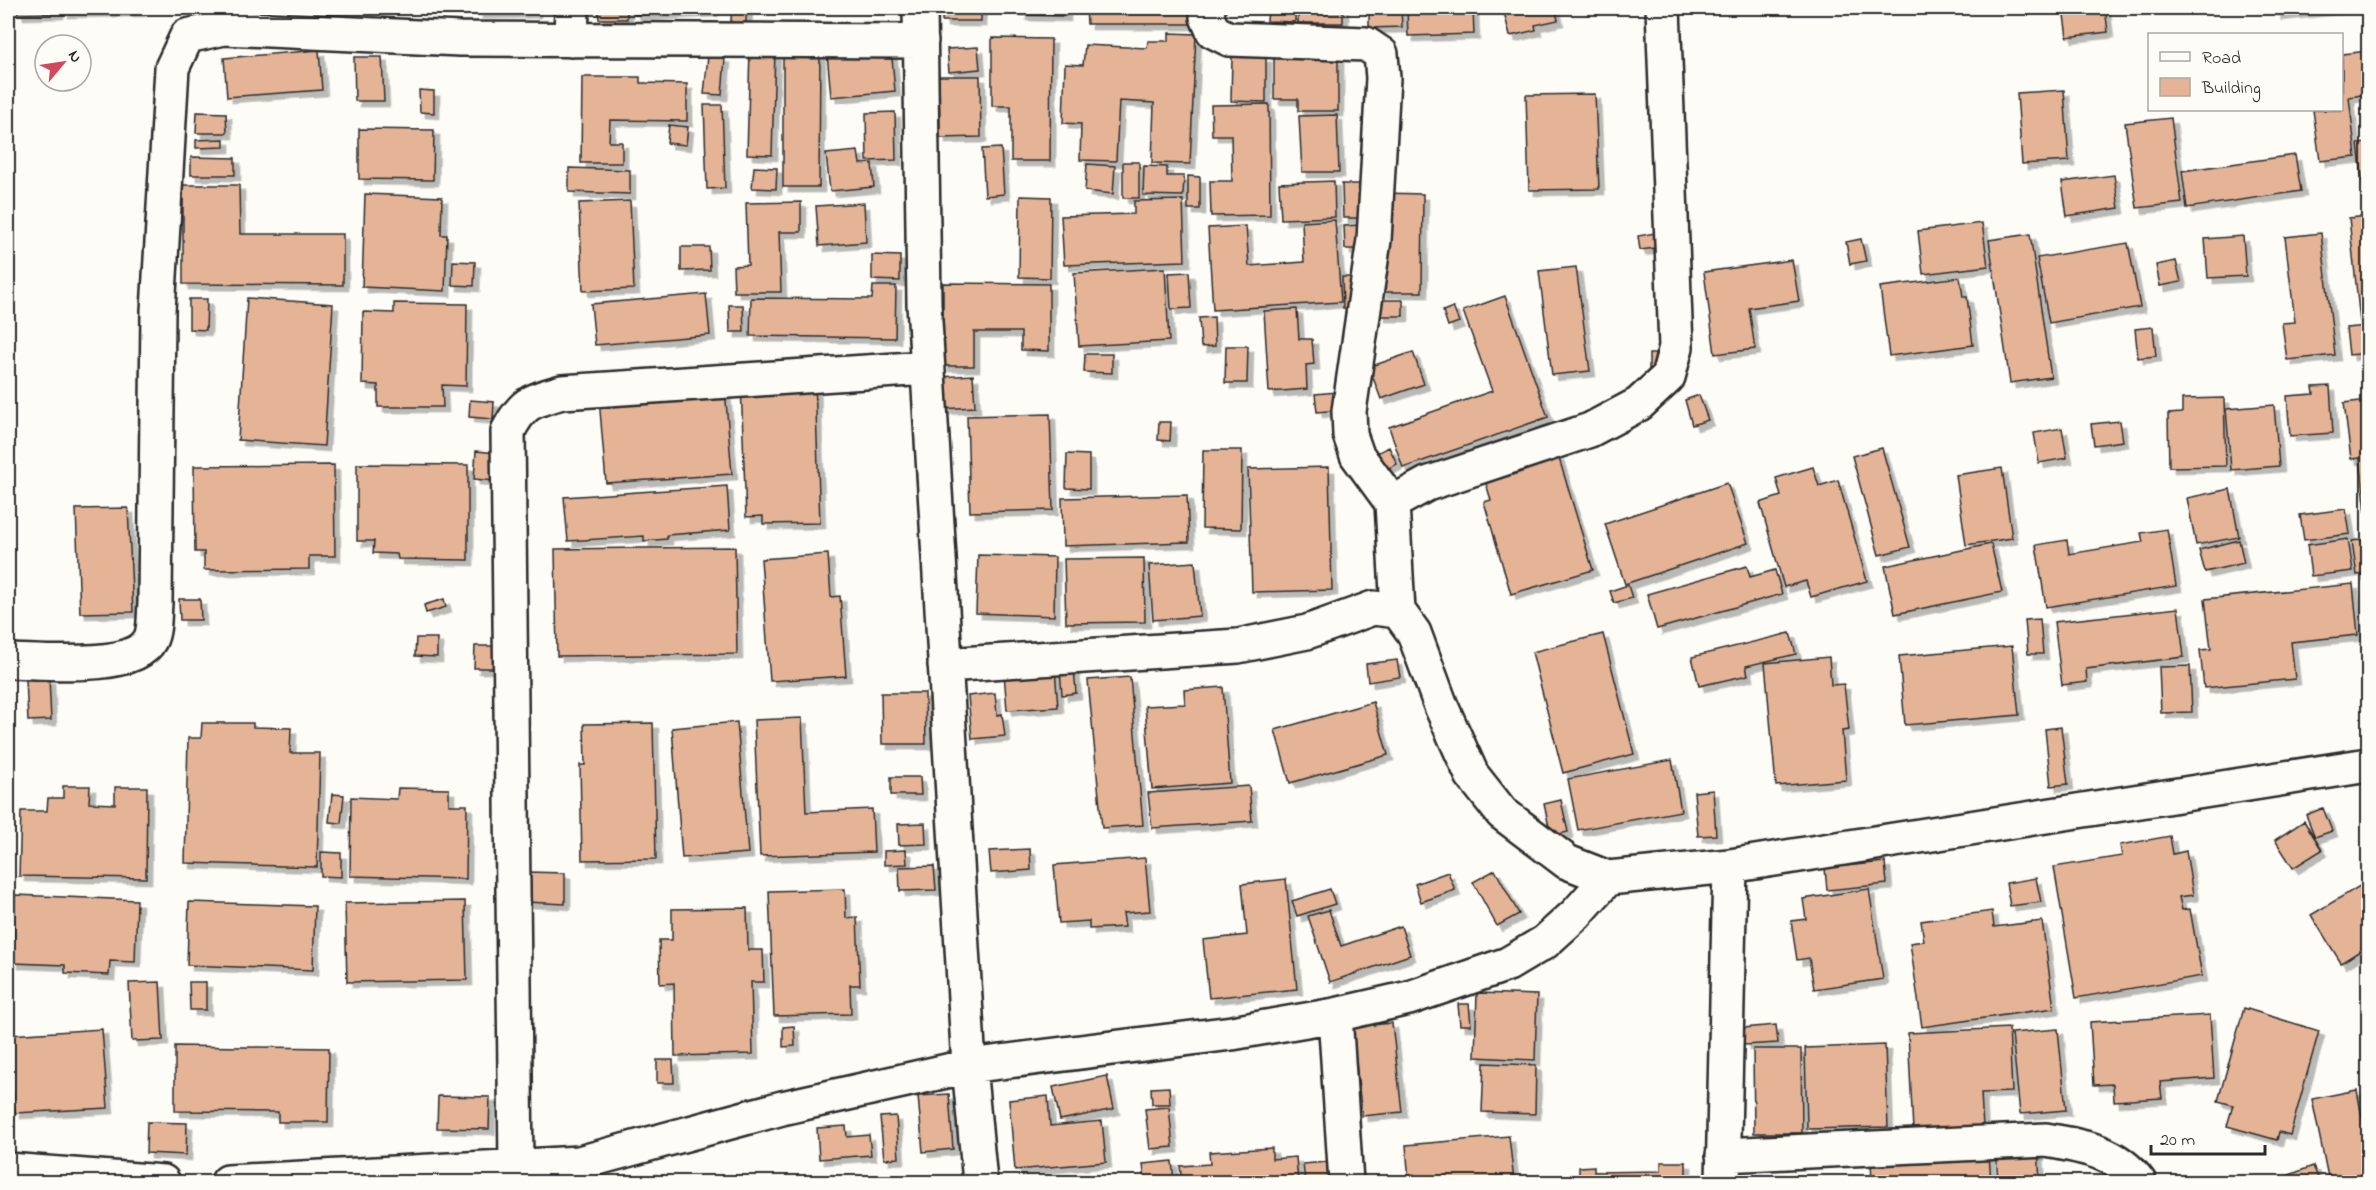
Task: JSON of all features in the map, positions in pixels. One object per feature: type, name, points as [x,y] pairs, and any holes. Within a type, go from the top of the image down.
[{"type":"street","points":[[571,40],[572,8]]},
{"type":"street","points":[[920,8],[927,368],[969,1066],[980,1182]]},
{"type":"street","points":[[1208,8],[1207,16],[1213,32],[1228,39],[1366,44],[1381,54],[1383,78],[1374,240],[1349,411],[1350,435],[1357,455],[1392,504],[1398,611],[1414,633],[1472,775],[1503,813],[1567,862],[1608,878],[1730,866],[2368,765]]},
{"type":"street","points":[[1392,504],[1427,484],[1590,430],[1639,404],[1668,377],[1676,348],[1664,8]]},
{"type":"street","points":[[8,661],[105,662],[135,656],[150,640],[156,603],[158,311],[172,68],[187,36],[224,28],[460,39],[921,40]]},
{"type":"street","points":[[516,1167],[508,431],[519,410],[531,401],[562,392],[927,368]]},
{"type":"street","points":[[945,665],[1238,646],[1307,632],[1374,608],[1398,611]]},
{"type":"street","points":[[1730,866],[1723,1169],[2046,1140],[2096,1149],[2130,1171],[2139,1182]]},
{"type":"street","points":[[228,1182],[516,1167],[578,1173],[782,1108],[969,1066],[1232,1033],[1335,1015],[1409,998],[1508,964],[1545,942],[1576,914],[1608,878]]},
{"type":"street","points":[[1335,1015],[1346,1182]]},
{"type":"street","points":[[8,1170],[163,1182]]},
{"type":"building","points":[[17,8],[58,8],[58,13],[18,14]]},
{"type":"building","points":[[63,8],[140,8],[140,11],[63,12]]},
{"type":"building","points":[[477,8],[535,8],[535,12],[477,13]]},
{"type":"building","points":[[598,8],[627,8],[627,19],[599,19]]},
{"type":"building","points":[[634,8],[712,8],[712,11],[635,15]]},
{"type":"building","points":[[732,8],[747,8],[745,32],[730,32]]},
{"type":"building","points":[[942,8],[981,8],[981,21],[942,21]]},
{"type":"building","points":[[1021,8],[1065,8],[1065,16],[1021,15]]},
{"type":"building","points":[[1086,8],[1196,8],[1196,24],[1087,24]]},
{"type":"building","points":[[1268,8],[1295,8],[1295,22],[1267,21]]},
{"type":"building","points":[[1298,8],[1343,8],[1343,23],[1298,23]]},
{"type":"building","points":[[1369,8],[1401,8],[1402,27],[1369,28]]},
{"type":"building","points":[[1407,8],[1473,8],[1474,34],[1408,36]]},
{"type":"building","points":[[1503,8],[1555,8],[1558,20],[1535,25],[1536,30],[1510,36]]},
{"type":"building","points":[[2063,8],[2105,8],[2108,32],[2067,37]]},
{"type":"building","points":[[2275,8],[2341,8],[2276,15]]},
{"type":"building","points":[[1169,33],[1196,34],[1190,164],[1152,163],[1154,103],[1119,101],[1116,161],[1080,160],[1081,124],[1063,123],[1065,64],[1083,65],[1085,45],[1147,48],[1148,41],[1169,41]]},
{"type":"building","points":[[992,38],[1051,39],[1050,161],[1011,161],[1011,106],[992,106]]},
{"type":"building","points":[[891,47],[895,91],[831,97],[827,53]]},
{"type":"building","points":[[978,47],[980,69],[949,72],[947,49]]},
{"type":"building","points":[[319,50],[322,90],[227,97],[224,58]]},
{"type":"building","points":[[750,50],[775,51],[772,155],[747,154]]},
{"type":"building","points":[[783,51],[820,51],[819,187],[783,187]]},
{"type":"building","points":[[2368,51],[2368,94],[2349,97],[2356,157],[2320,161],[2313,111],[2343,111],[2343,54]]},
{"type":"building","points":[[708,56],[725,58],[722,95],[704,94]]},
{"type":"building","points":[[354,57],[382,57],[384,101],[355,101]]},
{"type":"building","points":[[1232,57],[1266,57],[1266,102],[1231,101]]},
{"type":"building","points":[[1274,58],[1338,58],[1338,111],[1298,111],[1298,99],[1274,99]]},
{"type":"building","points":[[939,76],[980,76],[981,137],[940,138]]},
{"type":"building","points":[[582,77],[640,77],[640,83],[687,84],[687,121],[610,120],[609,142],[622,142],[622,163],[581,163]]},
{"type":"building","points":[[419,90],[434,91],[434,113],[420,112]]},
{"type":"building","points":[[2064,90],[2069,161],[2022,164],[2017,93]]},
{"type":"building","points":[[1595,94],[1599,189],[1529,190],[1526,95]]},
{"type":"building","points":[[1269,104],[1270,215],[1211,216],[1210,181],[1232,181],[1231,135],[1212,135],[1211,105]]},
{"type":"building","points":[[704,105],[722,105],[725,188],[707,189]]},
{"type":"building","points":[[197,112],[226,113],[227,133],[196,133]]},
{"type":"building","points":[[895,112],[896,160],[867,161],[866,113]]},
{"type":"building","points":[[1337,115],[1339,172],[1302,172],[1299,116]]},
{"type":"building","points":[[2171,118],[2182,203],[2137,208],[2125,123]]},
{"type":"building","points":[[669,125],[688,127],[686,145],[667,143]]},
{"type":"building","points":[[359,129],[434,130],[433,180],[359,179]]},
{"type":"building","points":[[224,139],[224,147],[196,148],[196,140]]},
{"type":"building","points":[[2368,143],[2368,184],[2363,185],[2358,144]]},
{"type":"building","points":[[1001,148],[1004,194],[985,196],[982,149]]},
{"type":"building","points":[[858,151],[860,164],[872,163],[874,187],[830,191],[826,154]]},
{"type":"building","points":[[2295,155],[2301,191],[2187,208],[2182,171]]},
{"type":"building","points":[[191,157],[235,158],[235,175],[191,175]]},
{"type":"building","points":[[1123,162],[1139,162],[1139,198],[1123,198]]},
{"type":"building","points":[[1087,164],[1115,166],[1113,194],[1085,191]]},
{"type":"building","points":[[1144,166],[1167,167],[1167,176],[1184,176],[1183,196],[1143,195]]},
{"type":"building","points":[[754,167],[777,168],[776,189],[752,188]]},
{"type":"building","points":[[569,168],[630,170],[630,194],[569,192]]},
{"type":"building","points":[[2114,175],[2119,208],[2067,216],[2062,182]]},
{"type":"building","points":[[1188,176],[1200,177],[1200,209],[1188,209]]},
{"type":"building","points":[[1334,181],[1335,217],[1281,219],[1279,183]]},
{"type":"building","points":[[1342,184],[1363,184],[1364,218],[1343,218]]},
{"type":"building","points":[[183,185],[239,185],[240,234],[343,234],[343,285],[183,284]]},
{"type":"building","points":[[1382,193],[1423,194],[1422,292],[1381,292]]},
{"type":"building","points":[[365,194],[442,197],[441,235],[447,235],[445,291],[362,287]]},
{"type":"building","points":[[1020,196],[1051,197],[1050,278],[1019,277]]},
{"type":"building","points":[[1183,200],[1185,261],[1064,265],[1061,216],[1134,214],[1134,201]]},
{"type":"building","points":[[630,201],[634,289],[583,291],[579,203]]},
{"type":"building","points":[[801,202],[801,232],[779,232],[781,292],[734,292],[733,266],[748,265],[746,203]]},
{"type":"building","points":[[864,203],[866,242],[819,246],[816,206]]},
{"type":"building","points":[[2368,216],[2368,321],[2360,322],[2349,218]]},
{"type":"building","points":[[1335,220],[1341,302],[1213,310],[1208,228],[1246,226],[1249,266],[1304,262],[1302,222]]},
{"type":"building","points":[[1982,223],[1988,266],[1923,274],[1918,231]]},
{"type":"building","points":[[1360,225],[1362,249],[1345,249],[1344,226]]},
{"type":"building","points":[[1660,232],[1663,247],[1640,250],[1638,236]]},
{"type":"building","points":[[2321,233],[2335,355],[2287,360],[2282,323],[2295,322],[2285,237]]},
{"type":"building","points":[[2030,234],[2051,377],[2010,383],[1989,240]]},
{"type":"building","points":[[2243,236],[2246,276],[2208,278],[2205,239]]},
{"type":"building","points":[[1861,239],[1866,261],[1850,264],[1846,242]]},
{"type":"building","points":[[2128,243],[2140,307],[2049,323],[2037,258]]},
{"type":"building","points":[[681,247],[709,247],[710,270],[681,271]]},
{"type":"building","points":[[872,255],[900,256],[900,281],[872,280]]},
{"type":"building","points":[[1792,260],[1799,301],[1749,308],[1755,349],[1715,354],[1704,272]]},
{"type":"building","points":[[453,261],[475,262],[474,286],[452,285]]},
{"type":"building","points":[[2176,261],[2181,282],[2160,286],[2156,265]]},
{"type":"building","points":[[1576,267],[1590,371],[1552,375],[1539,271]]},
{"type":"building","points":[[1165,268],[1169,341],[1079,346],[1074,273]]},
{"type":"building","points":[[1189,272],[1191,308],[1171,309],[1169,273]]},
{"type":"building","points":[[1342,277],[1358,277],[1359,308],[1343,308]]},
{"type":"building","points":[[1960,277],[1963,297],[1967,297],[1973,345],[1889,356],[1880,287]]},
{"type":"building","points":[[943,283],[1049,284],[1049,351],[1021,350],[1021,332],[974,332],[974,366],[943,366]]},
{"type":"building","points":[[873,286],[896,286],[895,338],[750,336],[751,298],[872,299]]},
{"type":"building","points":[[706,294],[710,335],[595,345],[591,304]]},
{"type":"building","points":[[1505,296],[1548,417],[1403,468],[1389,427],[1492,391],[1463,311]]},
{"type":"building","points":[[247,298],[333,304],[324,446],[238,440]]},
{"type":"building","points":[[189,299],[207,299],[206,330],[189,329]]},
{"type":"building","points":[[1380,300],[1403,300],[1403,316],[1380,316]]},
{"type":"building","points":[[394,303],[467,304],[466,386],[442,385],[443,407],[378,407],[378,385],[362,384],[363,312],[394,313]]},
{"type":"building","points":[[729,305],[743,305],[744,332],[730,332]]},
{"type":"building","points":[[1453,307],[1459,322],[1448,326],[1443,311]]},
{"type":"building","points":[[1297,309],[1299,339],[1312,339],[1314,364],[1306,365],[1307,389],[1269,392],[1264,311]]},
{"type":"building","points":[[1214,317],[1215,346],[1201,347],[1199,318]]},
{"type":"building","points":[[2368,326],[2368,353],[2349,355],[2346,328]]},
{"type":"building","points":[[2153,327],[2156,356],[2138,358],[2135,329]]},
{"type":"building","points":[[1226,346],[1248,346],[1247,383],[1225,383]]},
{"type":"building","points":[[1413,352],[1424,384],[1381,399],[1369,367]]},
{"type":"building","points":[[1085,354],[1112,354],[1112,373],[1084,372]]},
{"type":"building","points":[[1649,354],[1657,354],[1657,372],[1649,371]]},
{"type":"building","points":[[973,375],[975,407],[942,409],[940,377]]},
{"type":"building","points":[[815,382],[820,523],[763,524],[763,516],[746,517],[741,384]]},
{"type":"building","points":[[2330,386],[2333,433],[2290,436],[2287,396],[2314,394],[2313,387]]},
{"type":"building","points":[[725,389],[732,474],[606,483],[599,398]]},
{"type":"building","points":[[1337,392],[1338,410],[1317,412],[1315,394]]},
{"type":"building","points":[[1699,395],[1708,420],[1692,425],[1685,400]]},
{"type":"building","points":[[2224,398],[2226,466],[2169,467],[2168,414],[2182,413],[2182,399]]},
{"type":"building","points":[[470,400],[494,402],[493,419],[469,417]]},
{"type":"building","points":[[2368,400],[2368,531],[2360,458],[2351,459],[2344,403]]},
{"type":"building","points":[[2274,405],[2279,466],[2231,470],[2226,409]]},
{"type":"building","points":[[1050,414],[1053,510],[970,512],[967,416]]},
{"type":"building","points":[[2120,421],[2123,441],[2094,445],[2091,424]]},
{"type":"building","points":[[1159,422],[1171,422],[1170,441],[1158,440]]},
{"type":"building","points":[[2062,428],[2067,458],[2039,463],[2034,433]]},
{"type":"building","points":[[1389,447],[1397,464],[1379,473],[1371,456]]},
{"type":"building","points":[[1882,448],[1910,547],[1879,555],[1852,456]]},
{"type":"building","points":[[1203,450],[1242,450],[1241,529],[1202,528]]},
{"type":"building","points":[[476,451],[497,453],[495,481],[474,479]]},
{"type":"building","points":[[1067,454],[1089,455],[1089,489],[1066,488]]},
{"type":"building","points":[[1558,455],[1593,570],[1511,594],[1484,502],[1491,500],[1484,477]]},
{"type":"building","points":[[357,464],[468,465],[468,560],[398,559],[397,554],[373,553],[374,541],[357,541]]},
{"type":"building","points":[[334,465],[335,556],[309,556],[309,569],[204,570],[204,552],[195,552],[194,466]]},
{"type":"building","points":[[1329,467],[1332,590],[1252,592],[1248,469]]},
{"type":"building","points":[[1813,467],[1819,486],[1838,480],[1867,581],[1811,597],[1806,581],[1784,587],[1760,503],[1781,496],[1776,478]]},
{"type":"building","points":[[2002,468],[2012,538],[1966,545],[1956,475]]},
{"type":"building","points":[[1727,483],[1748,543],[1625,584],[1605,524]]},
{"type":"building","points":[[727,486],[730,530],[667,535],[667,539],[644,541],[644,536],[568,541],[564,497]]},
{"type":"building","points":[[2230,489],[2239,537],[2196,545],[2187,498]]},
{"type":"building","points":[[1187,495],[1189,542],[1063,546],[1062,498]]},
{"type":"building","points":[[128,508],[133,612],[80,613],[76,509]]},
{"type":"building","points":[[2346,509],[2350,534],[2304,540],[2300,515]]},
{"type":"building","points":[[2167,529],[2176,586],[2046,607],[2036,545],[2067,540],[2069,554],[2143,542],[2141,533]]},
{"type":"building","points":[[2348,539],[2353,571],[2311,576],[2307,545]]},
{"type":"building","points":[[2368,539],[2368,574],[2357,575],[2352,541]]},
{"type":"building","points":[[2239,540],[2244,563],[2205,572],[2199,550]]},
{"type":"building","points":[[1991,544],[2002,592],[1895,614],[1885,566]]},
{"type":"building","points":[[735,547],[737,654],[557,656],[555,549]]},
{"type":"building","points":[[828,554],[831,597],[840,596],[846,676],[770,681],[761,559]]},
{"type":"building","points":[[978,555],[1055,557],[1054,616],[976,613]]},
{"type":"building","points":[[1144,558],[1145,622],[1066,623],[1064,559]]},
{"type":"building","points":[[1195,562],[1200,616],[1153,620],[1149,565]]},
{"type":"building","points":[[1747,566],[1750,577],[1775,570],[1782,594],[1657,629],[1647,594]]},
{"type":"building","points":[[2353,584],[2358,635],[2291,642],[2295,679],[2204,688],[2200,650],[2211,649],[2205,599]]},
{"type":"building","points":[[1628,585],[1632,598],[1614,603],[1610,591]]},
{"type":"building","points":[[179,599],[200,599],[201,620],[180,620]]},
{"type":"building","points":[[444,599],[446,607],[426,613],[424,605]]},
{"type":"building","points":[[2178,608],[2184,657],[2086,669],[2087,682],[2062,685],[2054,622]]},
{"type":"building","points":[[2040,619],[2043,654],[2028,654],[2025,620]]},
{"type":"building","points":[[1790,633],[1796,654],[1746,666],[1748,675],[1699,686],[1692,657]]},
{"type":"building","points":[[1603,634],[1634,754],[1563,773],[1532,652]]},
{"type":"building","points":[[416,638],[437,638],[437,657],[415,656]]},
{"type":"building","points":[[475,646],[495,646],[495,668],[474,668]]},
{"type":"building","points":[[2012,646],[2019,715],[1905,725],[1899,656]]},
{"type":"building","points":[[1829,657],[1831,685],[1844,684],[1849,730],[1842,731],[1846,780],[1776,786],[1765,663]]},
{"type":"building","points":[[1397,660],[1400,677],[1368,682],[1366,664]]},
{"type":"building","points":[[2190,666],[2192,712],[2161,713],[2159,667]]},
{"type":"building","points":[[1074,668],[1076,693],[1062,695],[1060,669]]},
{"type":"building","points":[[1055,669],[1058,707],[1007,710],[1004,673]]},
{"type":"building","points":[[1130,677],[1143,825],[1102,828],[1088,680]]},
{"type":"building","points":[[49,678],[51,720],[28,721],[26,679]]},
{"type":"building","points":[[1223,687],[1230,783],[1152,789],[1145,706],[1185,704],[1184,690]]},
{"type":"building","points":[[881,693],[925,693],[926,744],[882,744]]},
{"type":"building","points":[[995,693],[997,715],[1002,714],[1005,736],[972,739],[968,696]]},
{"type":"building","points":[[1373,702],[1388,755],[1290,783],[1275,730]]},
{"type":"building","points":[[802,718],[806,812],[872,809],[874,852],[760,856],[754,720]]},
{"type":"building","points":[[737,722],[748,853],[682,858],[672,728]]},
{"type":"building","points":[[202,723],[253,723],[253,727],[291,728],[290,753],[320,753],[317,867],[185,863],[188,738],[201,738]]},
{"type":"building","points":[[653,723],[656,859],[582,860],[580,765],[585,765],[584,724]]},
{"type":"building","points":[[2061,727],[2068,784],[2051,786],[2045,729]]},
{"type":"building","points":[[1672,760],[1681,811],[1578,830],[1568,779]]},
{"type":"building","points":[[891,777],[920,777],[921,795],[891,795]]},
{"type":"building","points":[[63,786],[90,786],[89,803],[115,804],[115,787],[147,787],[146,878],[19,876],[21,811],[47,811],[48,798],[63,798]]},
{"type":"building","points":[[1249,786],[1252,821],[1152,828],[1148,793]]},
{"type":"building","points":[[398,788],[449,789],[449,805],[467,805],[466,879],[350,876],[351,797],[397,799]]},
{"type":"building","points":[[1713,790],[1716,835],[1698,836],[1694,792]]},
{"type":"building","points":[[332,794],[344,795],[341,823],[329,822]]},
{"type":"building","points":[[1561,800],[1568,832],[1551,836],[1544,804]]},
{"type":"building","points":[[2323,808],[2332,831],[2315,837],[2306,815]]},
{"type":"building","points":[[2304,821],[2322,850],[2293,868],[2275,840]]},
{"type":"building","points":[[925,823],[926,844],[899,845],[898,824]]},
{"type":"building","points":[[2170,836],[2173,854],[2186,851],[2193,895],[2179,897],[2182,910],[2190,909],[2202,976],[2076,998],[2054,867],[2122,856],[2120,845]]},
{"type":"building","points":[[1030,849],[1031,870],[991,873],[989,851]]},
{"type":"building","points":[[906,850],[907,864],[884,865],[884,851]]},
{"type":"building","points":[[321,852],[341,853],[341,877],[321,876]]},
{"type":"building","points":[[1145,858],[1150,911],[1123,913],[1125,927],[1089,929],[1089,921],[1059,923],[1054,865]]},
{"type":"building","points":[[1885,862],[1887,884],[1827,890],[1825,868]]},
{"type":"building","points":[[934,866],[936,890],[900,891],[899,867]]},
{"type":"building","points":[[1495,870],[1519,914],[1497,926],[1473,882]]},
{"type":"building","points":[[528,872],[565,873],[565,904],[527,902]]},
{"type":"building","points":[[1448,872],[1455,890],[1421,902],[1415,884]]},
{"type":"building","points":[[2036,878],[2041,902],[2010,906],[2006,883]]},
{"type":"building","points":[[1286,879],[1297,989],[1209,998],[1203,940],[1247,935],[1242,884]]},
{"type":"building","points":[[2368,881],[2368,946],[2341,963],[2311,915]]},
{"type":"building","points":[[845,889],[846,918],[857,917],[860,985],[850,985],[851,1014],[774,1016],[769,891]]},
{"type":"building","points":[[1330,889],[1335,904],[1297,916],[1292,901]]},
{"type":"building","points":[[1869,889],[1883,979],[1814,989],[1809,958],[1797,960],[1791,921],[1806,919],[1803,899]]},
{"type":"building","points":[[15,895],[137,900],[135,962],[110,961],[109,975],[65,973],[65,965],[13,963]]},
{"type":"building","points":[[465,901],[467,980],[347,982],[345,903]]},
{"type":"building","points":[[189,902],[315,906],[313,970],[187,965]]},
{"type":"building","points":[[747,908],[748,950],[763,950],[764,982],[751,982],[753,1054],[675,1056],[674,983],[660,984],[659,940],[672,940],[672,909]]},
{"type":"building","points":[[1329,910],[1341,946],[1401,926],[1410,955],[1330,982],[1308,916]]},
{"type":"building","points":[[1992,911],[1994,927],[2042,921],[2054,1008],[1922,1027],[1910,943],[1924,941],[1921,921]]},
{"type":"building","points":[[160,982],[163,1040],[132,1041],[129,983]]},
{"type":"building","points":[[189,982],[206,982],[206,1010],[190,1010]]},
{"type":"building","points":[[1477,993],[1537,995],[1535,1060],[1475,1057]]},
{"type":"building","points":[[1458,1004],[1469,1004],[1471,1025],[1460,1025]]},
{"type":"building","points":[[2244,1008],[2319,1031],[2290,1135],[2279,1132],[2277,1140],[2227,1126],[2233,1105],[2218,1101]]},
{"type":"building","points":[[2210,1015],[2214,1078],[2160,1082],[2162,1098],[2114,1101],[2113,1084],[2094,1085],[2090,1022]]},
{"type":"building","points":[[1392,1023],[1402,1112],[1362,1116],[1352,1027]]},
{"type":"building","points":[[1776,1025],[1778,1043],[1744,1045],[1743,1028]]},
{"type":"building","points":[[794,1026],[795,1046],[783,1047],[783,1027]]},
{"type":"building","points":[[2009,1028],[2012,1092],[1981,1093],[1983,1127],[1913,1130],[1908,1033]]},
{"type":"building","points":[[102,1029],[108,1108],[15,1113],[9,1035]]},
{"type":"building","points":[[2058,1029],[2066,1110],[2020,1114],[2012,1033]]},
{"type":"building","points":[[1885,1045],[1888,1127],[1807,1129],[1805,1048]]},
{"type":"building","points":[[175,1046],[329,1048],[328,1122],[278,1122],[278,1112],[175,1111]]},
{"type":"building","points":[[1753,1049],[1801,1049],[1802,1133],[1754,1133]]},
{"type":"building","points":[[657,1060],[673,1060],[674,1083],[657,1083]]},
{"type":"building","points":[[1484,1063],[1536,1065],[1535,1114],[1482,1112]]},
{"type":"building","points":[[1107,1076],[1114,1109],[1060,1120],[1053,1087]]},
{"type":"building","points":[[1169,1087],[1170,1104],[1152,1104],[1151,1088]]},
{"type":"building","points":[[2357,1090],[2368,1150],[2368,1182],[2329,1182],[2312,1099]]},
{"type":"building","points":[[949,1094],[953,1149],[923,1152],[918,1096]]},
{"type":"building","points":[[438,1096],[490,1097],[489,1129],[437,1128]]},
{"type":"building","points":[[1048,1096],[1050,1126],[1102,1121],[1106,1162],[1015,1170],[1009,1100]]},
{"type":"building","points":[[1169,1107],[1173,1147],[1150,1149],[1145,1109]]},
{"type":"building","points":[[896,1116],[899,1158],[884,1159],[880,1117]]},
{"type":"building","points":[[147,1122],[187,1123],[186,1155],[146,1153]]},
{"type":"building","points":[[846,1126],[847,1137],[869,1135],[871,1155],[819,1159],[817,1128]]},
{"type":"building","points":[[1509,1136],[1514,1182],[1409,1182],[1406,1145]]},
{"type":"building","points":[[1272,1148],[1272,1159],[1296,1157],[1298,1182],[1182,1182],[1180,1166],[1210,1164],[1209,1152]]},
{"type":"building","points":[[2038,1149],[2040,1182],[1998,1182],[1996,1152]]},
{"type":"building","points":[[1989,1155],[1991,1182],[1872,1182],[1871,1161]]},
{"type":"building","points":[[1172,1161],[1174,1182],[1145,1182],[1143,1164]]},
{"type":"building","points":[[1327,1162],[1328,1182],[1305,1182],[1303,1164]]},
{"type":"building","points":[[1661,1162],[1686,1162],[1686,1182],[1579,1182],[1579,1167],[1594,1166],[1594,1172],[1661,1171]]},
{"type":"building","points":[[2313,1166],[2320,1182],[2271,1182]]},
{"type":"building","points":[[657,1175],[658,1182],[628,1182],[628,1177]]}]
